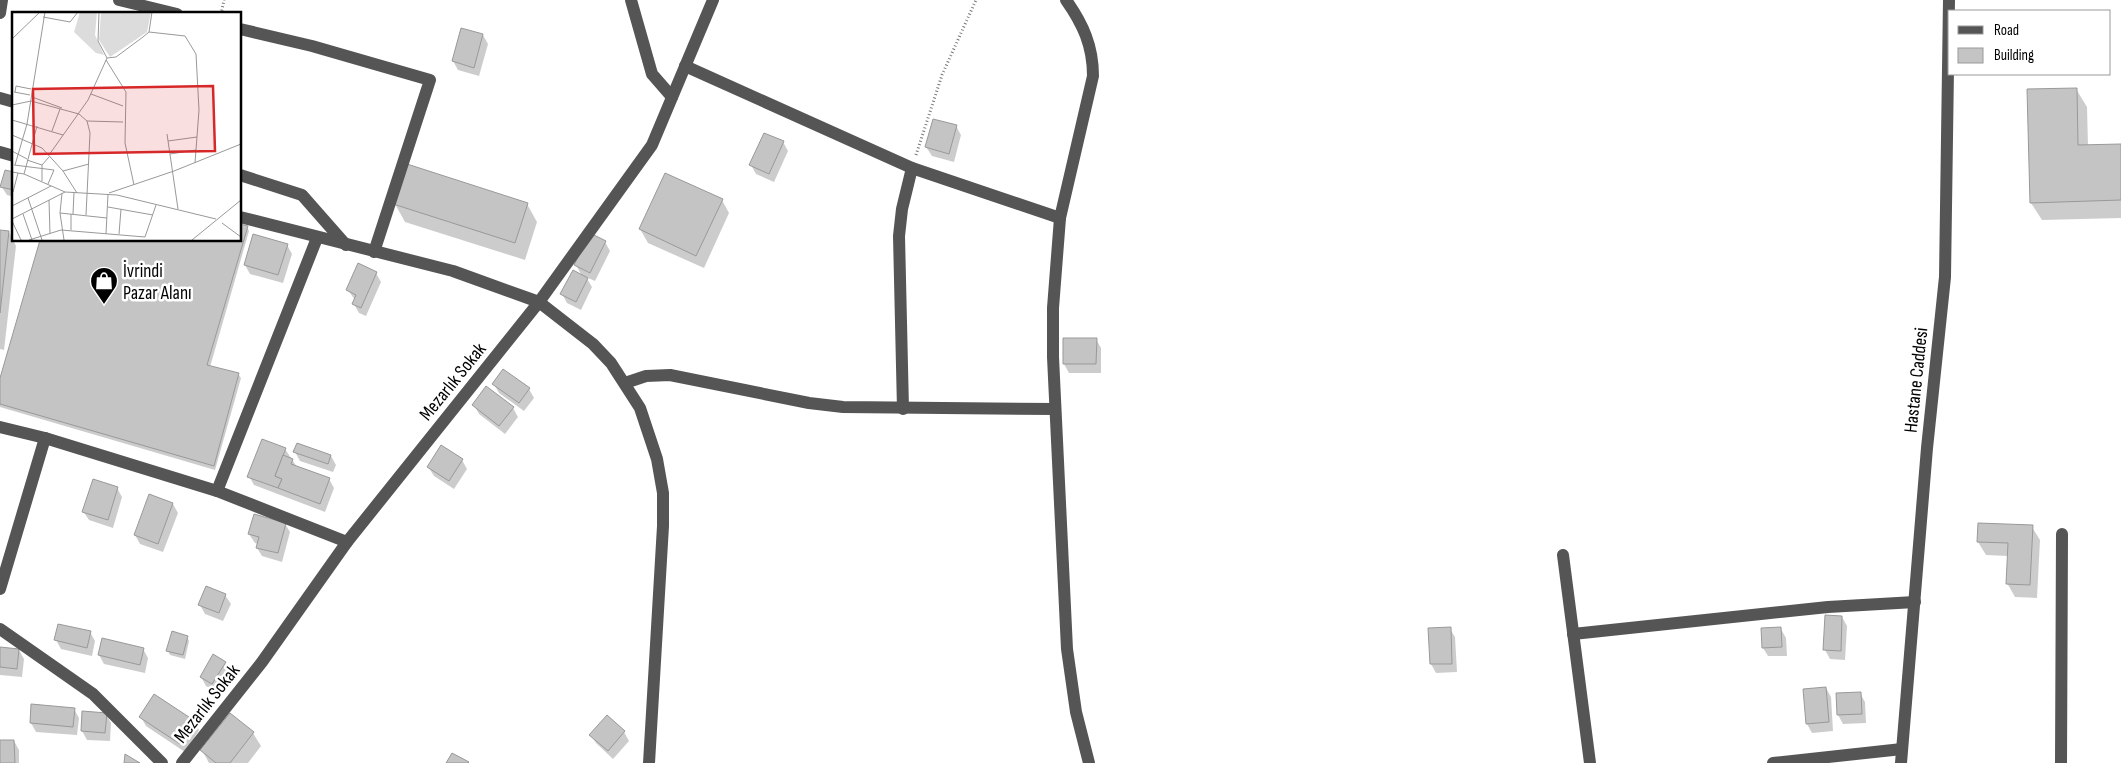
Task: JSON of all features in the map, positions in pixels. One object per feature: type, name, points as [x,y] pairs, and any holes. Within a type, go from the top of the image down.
[{"type":"street","points":[[0,13],[2,0]]},
{"type":"street","points":[[119,0],[169,12]]},
{"type":"street","points":[[631,0],[652,74],[659,85],[672,98]]},
{"type":"street","name":"Mezarlık Sokak","points":[[182,763],[262,662],[347,542],[539,302],[652,145],[713,0]]},
{"type":"street","points":[[1066,0],[1088,37],[1093,62],[1093,76],[1060,218],[1053,308],[1055,409],[1068,657],[1076,712],[1089,763]]},
{"type":"street","points":[[241,29],[312,46],[430,80],[374,252]]},
{"type":"street","points":[[685,66],[912,168],[1060,218]]},
{"type":"street","name":"Hastane Caddesi","points":[[1901,763],[1927,448],[1945,277],[1948,69]]},
{"type":"street","points":[[903,409],[899,236],[902,209],[912,168]]},
{"type":"street","points":[[241,175],[302,195],[346,245]]},
{"type":"street","points":[[241,217],[452,271],[539,302],[593,344],[611,363],[640,408],[657,459],[663,493],[663,526],[649,763]]},
{"type":"street","points":[[217,491],[317,238]]},
{"type":"street","points":[[625,383],[646,376],[670,375],[810,404],[843,407],[1055,409]]},
{"type":"street","points":[[0,427],[45,438],[217,491],[347,542]]},
{"type":"street","points":[[0,589],[45,438]]},
{"type":"street","points":[[2061,763],[2062,534]]},
{"type":"street","points":[[1563,555],[1590,763]]},
{"type":"street","points":[[1573,634],[1828,607],[1914,602]]},
{"type":"street","points":[[0,629],[93,694],[162,763]]},
{"type":"street","points":[[1773,763],[1902,749]]},
{"type":"path","points":[[912,168],[942,75],[976,0]]},
{"type":"building","points":[[461,28],[483,34],[474,68],[452,61]]},
{"type":"building","points":[[2077,88],[2078,145],[2121,144],[2121,200],[2030,203],[2027,89]]},
{"type":"building","points":[[933,119],[957,125],[949,154],[925,147]]},
{"type":"building","points":[[764,133],[784,141],[769,174],[749,165]]},
{"type":"building","points":[[407,164],[528,203],[515,243],[393,204]]},
{"type":"building","points":[[5,170],[12,172],[12,190],[0,187]]},
{"type":"building","points":[[665,173],[723,199],[696,256],[639,229]]},
{"type":"building","points":[[241,224],[248,226],[207,365],[239,373],[214,466],[0,404],[0,378],[40,241],[241,241]]},
{"type":"building","points":[[0,230],[9,231],[0,313]]},
{"type":"building","points":[[590,233],[606,241],[590,273],[574,265]]},
{"type":"building","points":[[253,234],[288,244],[278,275],[244,265]]},
{"type":"building","points":[[358,263],[377,272],[361,308],[352,304],[356,295],[346,290]]},
{"type":"building","points":[[573,270],[588,278],[576,302],[560,294]]},
{"type":"building","points":[[1063,338],[1097,338],[1096,364],[1063,364]]},
{"type":"building","points":[[503,369],[530,388],[519,403],[492,384]]},
{"type":"building","points":[[486,386],[514,407],[499,426],[472,405]]},
{"type":"building","points":[[262,439],[286,448],[275,476],[282,479],[278,488],[247,477]]},
{"type":"building","points":[[297,443],[331,455],[328,464],[293,452]]},
{"type":"building","points":[[441,445],[463,459],[449,481],[427,467]]},
{"type":"building","points":[[283,455],[293,459],[291,464],[330,478],[320,504],[278,488],[282,479],[275,476]]},
{"type":"building","points":[[93,479],[118,487],[108,520],[82,512]]},
{"type":"building","points":[[149,494],[173,503],[158,544],[134,535]]},
{"type":"building","points":[[254,514],[286,523],[278,553],[256,548],[259,537],[248,534]]},
{"type":"building","points":[[1978,523],[2033,525],[2030,585],[2006,584],[2008,543],[1977,542]]},
{"type":"building","points":[[206,586],[226,594],[219,613],[198,605]]},
{"type":"building","points":[[1825,615],[1842,616],[1841,651],[1823,650]]},
{"type":"building","points":[[58,624],[91,631],[87,648],[54,640]]},
{"type":"building","points":[[1451,627],[1452,664],[1430,664],[1428,628]]},
{"type":"building","points":[[1781,627],[1782,647],[1762,648],[1761,628]]},
{"type":"building","points":[[172,631],[188,636],[183,655],[166,651]]},
{"type":"building","points":[[102,638],[144,648],[140,665],[98,655]]},
{"type":"building","points":[[0,647],[19,649],[17,669],[0,667]]},
{"type":"building","points":[[213,654],[226,662],[212,684],[200,677]]},
{"type":"building","points":[[1826,687],[1829,722],[1806,724],[1803,689]]},
{"type":"building","points":[[1861,692],[1862,714],[1837,715],[1836,693]]},
{"type":"building","points":[[154,694],[195,721],[180,744],[139,717]]},
{"type":"building","points":[[31,704],[75,708],[73,727],[30,723]]},
{"type":"building","points":[[82,711],[107,713],[105,733],[81,731]]},
{"type":"building","points":[[230,713],[254,732],[230,763],[216,763],[200,750]]},
{"type":"building","points":[[607,715],[625,731],[608,751],[589,735]]},
{"type":"building","points":[[0,740],[14,740],[15,763],[0,763]]},
{"type":"building","points":[[452,753],[469,762],[446,763]]},
{"type":"building","points":[[125,754],[140,763],[124,763]]},
{"type":"place","name":"İvrindi Pazar Alanı","points":[[104,305]]}]
